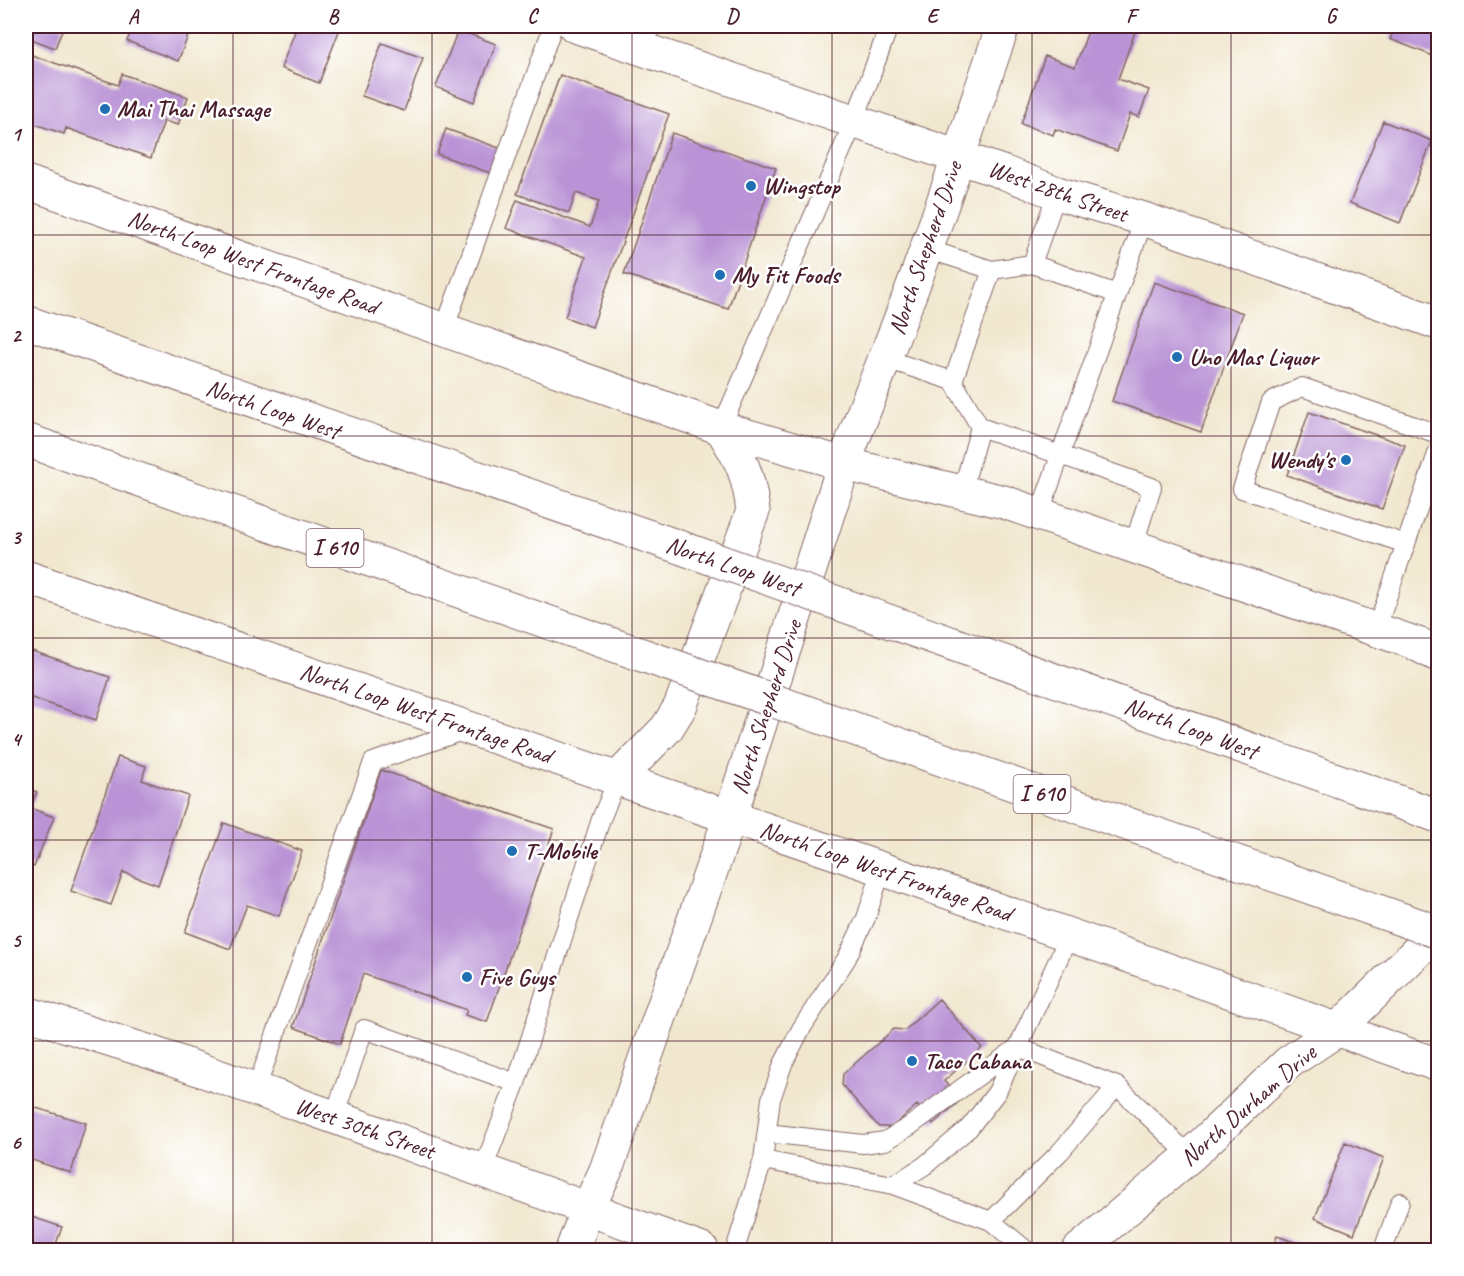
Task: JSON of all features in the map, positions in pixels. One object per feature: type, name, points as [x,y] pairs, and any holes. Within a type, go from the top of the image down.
[{"type":"main road","name":"West 28th Street","points":[[575,26],[647,37],[854,122],[1057,193],[1144,219],[1438,323]]},
{"type":"main road","name":"North Shepherd Drive","points":[[572,1251],[587,1210],[606,1170],[730,817],[844,464],[927,249],[1003,26]]},
{"type":"main road","name":"North Loop West Frontage Road","points":[[26,182],[721,428],[844,464],[1004,502],[1376,630],[1433,646]]},
{"type":"main road","points":[[26,302],[218,390]]},
{"type":"main road","name":"North Loop West","points":[[26,322],[682,548],[1438,816]]},
{"type":"main road","points":[[618,778],[667,728],[680,707],[753,511],[749,482],[742,462],[721,428]]},
{"type":"main road","name":"I 610","points":[[26,440],[1438,932]]},
{"type":"main road","name":"North Loop West Frontage Road","points":[[26,577],[882,869],[1438,1065]]},
{"type":"main road","name":"North Durham Drive","points":[[1084,1248],[1190,1156],[1289,1062],[1337,1030],[1438,932]]},
{"type":"main road","name":"West 30th Street","points":[[26,1013],[147,1051],[256,1089],[483,1169],[587,1210],[702,1251]]},
{"type":"lane","points":[[444,330],[553,26]]},
{"type":"lane","points":[[721,428],[854,122],[889,26]]},
{"type":"lane","points":[[1032,264],[1057,193]]},
{"type":"lane","points":[[1040,515],[1144,219]]},
{"type":"lane","points":[[927,249],[992,270],[1032,264],[1117,294]]},
{"type":"lane","points":[[953,381],[992,270]]},
{"type":"lane","points":[[886,359],[953,381],[980,427],[1152,487],[1132,547]]},
{"type":"lane","points":[[1406,544],[1242,489],[1271,402],[1302,387],[1438,434]]},
{"type":"lane","points":[[962,492],[980,427]]},
{"type":"lane","points":[[1376,630],[1438,451]]},
{"type":"lane","points":[[256,1089],[373,762],[471,728]]},
{"type":"lane","points":[[483,1169],[516,1083],[601,819],[618,778]]},
{"type":"lane","points":[[735,1251],[763,1161],[771,1100],[783,1065],[801,1029],[848,958],[866,918],[882,869]]},
{"type":"lane","points":[[893,1185],[924,1166],[969,1128],[997,1092],[1070,934]]},
{"type":"lane","points":[[334,1117],[364,1029],[516,1083]]},
{"type":"lane","points":[[767,1133],[863,1144],[885,1141],[910,1126],[1018,1047]]},
{"type":"lane","points":[[1018,1047],[1117,1086],[1190,1156]]},
{"type":"lane","points":[[991,1221],[1060,1152],[1117,1086]]},
{"type":"lane","points":[[763,1161],[893,1185],[991,1221],[1026,1251]]},
{"type":"lane","points":[[1383,1251],[1400,1202]]},
{"type":"building","points":[[26,26],[64,26],[55,48],[26,37]]},
{"type":"building","points":[[133,26],[192,26],[178,61],[127,41]]},
{"type":"building","points":[[297,26],[341,26],[319,83],[281,68]]},
{"type":"building","points":[[1090,26],[1137,26],[1118,79],[1149,90],[1139,117],[1130,114],[1117,151],[1055,129],[1053,135],[1021,124],[1045,56],[1075,67]]},
{"type":"building","points":[[1396,26],[1438,26],[1438,58],[1390,39]]},
{"type":"building","points":[[458,30],[496,44],[474,102],[436,87]]},
{"type":"building","points":[[382,43],[423,58],[404,111],[362,96]]},
{"type":"building","name":"Mai Thai Massage","points":[[26,53],[118,85],[122,74],[188,97],[178,125],[164,121],[151,158],[66,128],[64,134],[26,121]]},
{"type":"building","points":[[560,75],[669,114],[592,327],[565,317],[586,257],[506,228],[517,200],[590,227],[599,201],[576,193],[569,213],[517,194]]},
{"type":"building","points":[[1383,121],[1432,141],[1400,223],[1350,203]]},
{"type":"building","points":[[446,129],[502,149],[493,174],[437,154]]},
{"type":"building","points":[[672,133],[776,168],[728,309],[624,274]]},
{"type":"building","name":"Uno Mas Liquor","points":[[1154,282],[1243,313],[1201,432],[1112,401]]},
{"type":"building","name":"Wendy's","points":[[1309,412],[1405,445],[1382,509],[1287,475]]},
{"type":"building","points":[[26,649],[110,677],[96,720],[26,696]]},
{"type":"building","points":[[118,757],[146,766],[142,780],[188,796],[158,885],[123,872],[111,905],[71,891]]},
{"type":"building","points":[[381,770],[554,829],[487,1022],[465,1015],[467,1010],[363,974],[340,1044],[293,1027]]},
{"type":"building","points":[[26,788],[37,792],[30,808],[54,817],[34,867],[26,863]]},
{"type":"building","points":[[224,823],[302,851],[279,916],[247,905],[230,949],[185,932]]},
{"type":"building","name":"Taco Cabana","points":[[939,999],[982,1048],[944,1081],[961,1100],[933,1124],[917,1105],[892,1127],[879,1127],[842,1085],[843,1074],[894,1029],[905,1030]]},
{"type":"building","points":[[26,1105],[86,1123],[71,1173],[26,1158]]},
{"type":"building","points":[[1345,1142],[1384,1158],[1354,1234],[1315,1218]]},
{"type":"building","points":[[26,1215],[62,1227],[54,1250],[26,1250]]},
{"type":"building","points":[[1277,1236],[1317,1250],[1272,1250]]},
{"type":"place","name":"Mai Thai Massage","points":[[105,109]]},
{"type":"place","name":"Wingstop","points":[[751,186]]},
{"type":"place","name":"My Fit Foods","points":[[720,275]]},
{"type":"place","name":"Uno Mas Liquor","points":[[1177,357]]},
{"type":"place","name":"Wendy's","points":[[1346,460]]},
{"type":"place","name":"T-Mobile","points":[[512,851]]},
{"type":"place","name":"Five Guys","points":[[467,977]]},
{"type":"place","name":"Taco Cabana","points":[[912,1061]]}]
